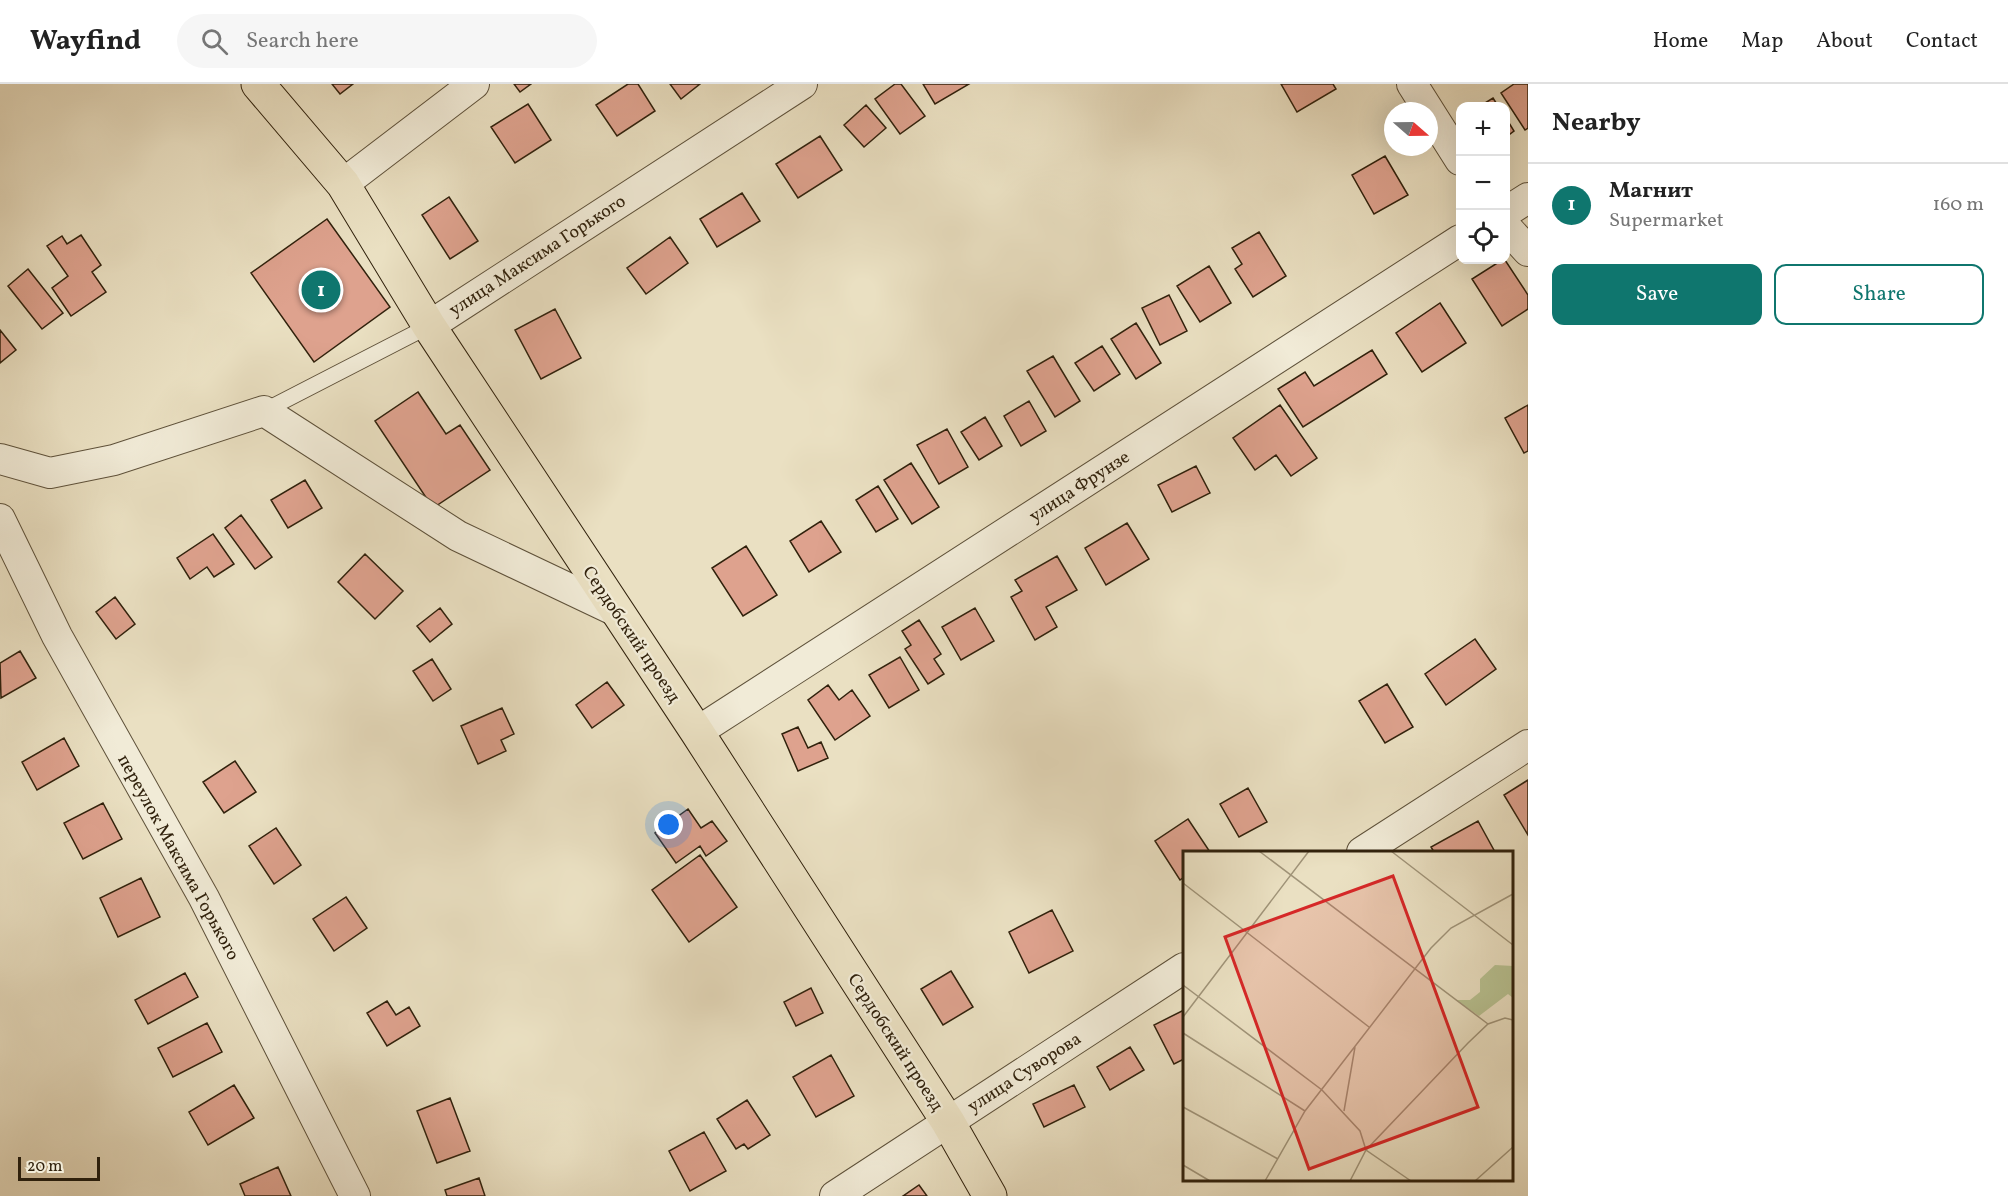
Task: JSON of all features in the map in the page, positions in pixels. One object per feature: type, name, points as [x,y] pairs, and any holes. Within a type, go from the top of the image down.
[{"type":"main road","name":"Сердобский проезд","points":[[258,84],[343,184],[429,326],[697,732],[948,1122],[990,1196]]},
{"type":"street","points":[[343,184],[474,84]]},
{"type":"street","name":"улица Максима Горького","points":[[429,326],[802,84]]},
{"type":"street","points":[[1412,84],[1458,156]]},
{"type":"street","points":[[1509,210],[1528,198]]},
{"type":"street","points":[[1510,231],[1528,251]]},
{"type":"street","name":"улица Фрунзе","points":[[697,732],[1456,243]]},
{"type":"street","points":[[264,411],[458,536],[616,611]]},
{"type":"street","name":"улица Максима Горького","points":[[0,459],[50,473],[114,460],[264,411]]},
{"type":"street","name":"переулок Максима Горького","points":[[0,519],[57,636],[204,898],[355,1196]]},
{"type":"street","points":[[1364,851],[1528,744]]},
{"type":"street","name":"улица Суворова","points":[[835,1196],[1183,969]]},
{"type":"lane","name":"улица Максима Горького","points":[[264,411],[429,326]]},
{"type":"building","points":[[332,84],[353,84],[340,94]]},
{"type":"building","points":[[514,84],[531,84],[520,92]]},
{"type":"building","points":[[628,84],[638,84],[655,111],[617,136],[596,105]]},
{"type":"building","points":[[670,84],[700,84],[681,99]]},
{"type":"building","points":[[895,84],[901,84],[925,116],[900,134],[875,99]]},
{"type":"building","points":[[923,84],[969,84],[935,104]]},
{"type":"building","points":[[1281,84],[1333,84],[1336,89],[1297,112]]},
{"type":"building","points":[[1514,84],[1528,84],[1528,128],[1525,130],[1510,107],[1510,102],[1507,102],[1501,93]]},
{"type":"building","points":[[528,104],[551,140],[515,163],[491,127]]},
{"type":"building","points":[[866,105],[886,128],[864,147],[844,125]]},
{"type":"building","points":[[820,136],[842,170],[798,198],[776,164]]},
{"type":"building","points":[[1385,156],[1408,195],[1374,214],[1352,175]]},
{"type":"building","points":[[742,193],[760,221],[717,247],[700,219]]},
{"type":"building","points":[[449,197],[478,241],[450,259],[422,215]]},
{"type":"building","points":[[327,219],[390,307],[314,362],[251,273]]},
{"type":"building","points":[[1259,232],[1286,276],[1253,297],[1235,269],[1242,264],[1232,248]]},
{"type":"building","points":[[81,235],[101,265],[92,272],[106,292],[71,316],[52,288],[68,276],[47,246],[62,236],[67,244]]},
{"type":"building","points":[[670,237],[688,263],[646,294],[627,268]]},
{"type":"building","points":[[1496,264],[1508,264],[1528,295],[1528,309],[1502,326],[1472,279]]},
{"type":"building","points":[[1209,266],[1231,303],[1200,322],[1177,286]]},
{"type":"building","points":[[28,269],[63,313],[42,329],[8,286]]},
{"type":"building","points":[[1169,295],[1187,331],[1160,345],[1142,308]]},
{"type":"building","points":[[1440,303],[1466,343],[1422,372],[1396,333]]},
{"type":"building","points":[[555,309],[581,358],[541,379],[515,330]]},
{"type":"building","points":[[1136,323],[1161,363],[1136,379],[1111,339]]},
{"type":"building","points":[[0,330],[16,350],[0,363]]},
{"type":"building","points":[[1102,346],[1120,374],[1094,391],[1075,363]]},
{"type":"building","points":[[1372,350],[1387,374],[1303,427],[1278,389],[1305,372],[1314,386]]},
{"type":"building","points":[[1053,356],[1080,401],[1055,417],[1027,371]]},
{"type":"building","points":[[418,392],[446,434],[460,425],[490,470],[433,508],[375,421]]},
{"type":"building","points":[[1029,401],[1046,431],[1021,446],[1004,416]]},
{"type":"building","points":[[1280,405],[1317,458],[1291,476],[1276,455],[1255,470],[1233,438]]},
{"type":"building","points":[[1528,405],[1528,451],[1524,453],[1505,418]]},
{"type":"building","points":[[985,417],[1002,446],[979,460],[961,432]]},
{"type":"building","points":[[947,429],[968,467],[939,484],[917,445]]},
{"type":"building","points":[[911,463],[939,507],[912,524],[884,480]]},
{"type":"building","points":[[1196,466],[1210,493],[1172,512],[1158,485]]},
{"type":"building","points":[[305,480],[322,508],[288,528],[271,500]]},
{"type":"building","points":[[878,486],[898,519],[876,532],[856,500]]},
{"type":"building","points":[[241,515],[272,557],[255,569],[225,528]]},
{"type":"building","points":[[821,521],[841,552],[809,572],[790,541]]},
{"type":"building","points":[[1127,523],[1149,559],[1106,585],[1085,548]]},
{"type":"building","points":[[213,534],[234,564],[214,577],[207,567],[190,579],[177,558]]},
{"type":"building","points":[[746,546],[777,595],[743,616],[712,568]]},
{"type":"building","points":[[365,554],[403,591],[375,619],[338,582]]},
{"type":"building","points":[[1057,556],[1077,590],[1046,607],[1057,627],[1035,640],[1011,597],[1022,591],[1015,580]]},
{"type":"building","points":[[115,597],[135,624],[116,639],[96,612]]},
{"type":"building","points":[[440,608],[452,624],[430,642],[417,626]]},
{"type":"building","points":[[975,608],[994,641],[961,660],[942,627]]},
{"type":"building","points":[[919,620],[941,654],[934,659],[944,674],[928,684],[905,649],[911,645],[902,631]]},
{"type":"building","points":[[1475,639],[1496,669],[1446,705],[1425,674]]},
{"type":"building","points":[[20,651],[36,678],[1,698],[0,663]]},
{"type":"building","points":[[900,657],[919,690],[889,708],[869,675]]},
{"type":"building","points":[[432,659],[451,689],[433,701],[413,671]]},
{"type":"building","points":[[607,682],[624,705],[592,728],[576,705]]},
{"type":"building","points":[[1387,684],[1413,727],[1385,743],[1359,701]]},
{"type":"building","points":[[828,685],[839,700],[852,690],[870,716],[835,740],[808,700]]},
{"type":"building","points":[[502,708],[514,734],[501,740],[506,751],[478,764],[461,726]]},
{"type":"building","points":[[798,727],[808,748],[821,742],[828,758],[798,771],[782,734]]},
{"type":"building","points":[[64,738],[79,766],[37,790],[22,762]]},
{"type":"building","points":[[235,761],[256,792],[224,813],[203,782]]},
{"type":"building","points":[[1528,780],[1528,835],[1504,795]]},
{"type":"building","points":[[1248,788],[1267,822],[1239,837],[1220,804]]},
{"type":"building","points":[[103,803],[122,839],[83,859],[64,823]]},
{"type":"building","points":[[688,809],[701,828],[712,821],[727,841],[706,856],[700,846],[676,863],[655,833]]},
{"type":"building","points":[[1188,819],[1209,851],[1183,851],[1183,878],[1180,880],[1155,841]]},
{"type":"building","points":[[1478,821],[1494,851],[1433,851],[1431,847]]},
{"type":"building","points":[[276,828],[301,865],[274,884],[249,846]]},
{"type":"building","points":[[700,855],[737,907],[689,942],[652,890]]},
{"type":"building","points":[[141,878],[160,917],[118,937],[100,898]]},
{"type":"building","points":[[346,897],[367,928],[334,951],[313,919]]},
{"type":"building","points":[[1052,910],[1073,951],[1029,973],[1009,932]]},
{"type":"building","points":[[951,971],[973,1007],[943,1025],[921,989]]},
{"type":"building","points":[[185,973],[198,997],[148,1024],[135,1000]]},
{"type":"building","points":[[811,988],[823,1013],[796,1026],[784,1002]]},
{"type":"building","points":[[387,1001],[396,1015],[409,1007],[420,1026],[387,1046],[367,1013]]},
{"type":"building","points":[[1183,1010],[1183,1060],[1174,1064],[1154,1025]]},
{"type":"building","points":[[207,1023],[222,1052],[173,1077],[158,1048]]},
{"type":"building","points":[[1130,1047],[1144,1070],[1110,1090],[1097,1067]]},
{"type":"building","points":[[831,1055],[854,1096],[816,1117],[793,1077]]},
{"type":"building","points":[[234,1085],[254,1118],[208,1145],[189,1112]]},
{"type":"building","points":[[1074,1085],[1085,1107],[1044,1127],[1033,1104]]},
{"type":"building","points":[[450,1098],[470,1151],[437,1163],[417,1111]]},
{"type":"building","points":[[747,1100],[770,1135],[748,1149],[744,1144],[736,1149],[717,1119]]},
{"type":"building","points":[[704,1132],[726,1171],[690,1191],[669,1151]]},
{"type":"building","points":[[278,1167],[291,1196],[245,1196],[240,1184]]},
{"type":"building","points":[[479,1178],[485,1196],[447,1196],[445,1190]]},
{"type":"building","points":[[919,1185],[927,1196],[903,1196]]},
{"type":"place","name":"Магнит","points":[[321,290]]}]
